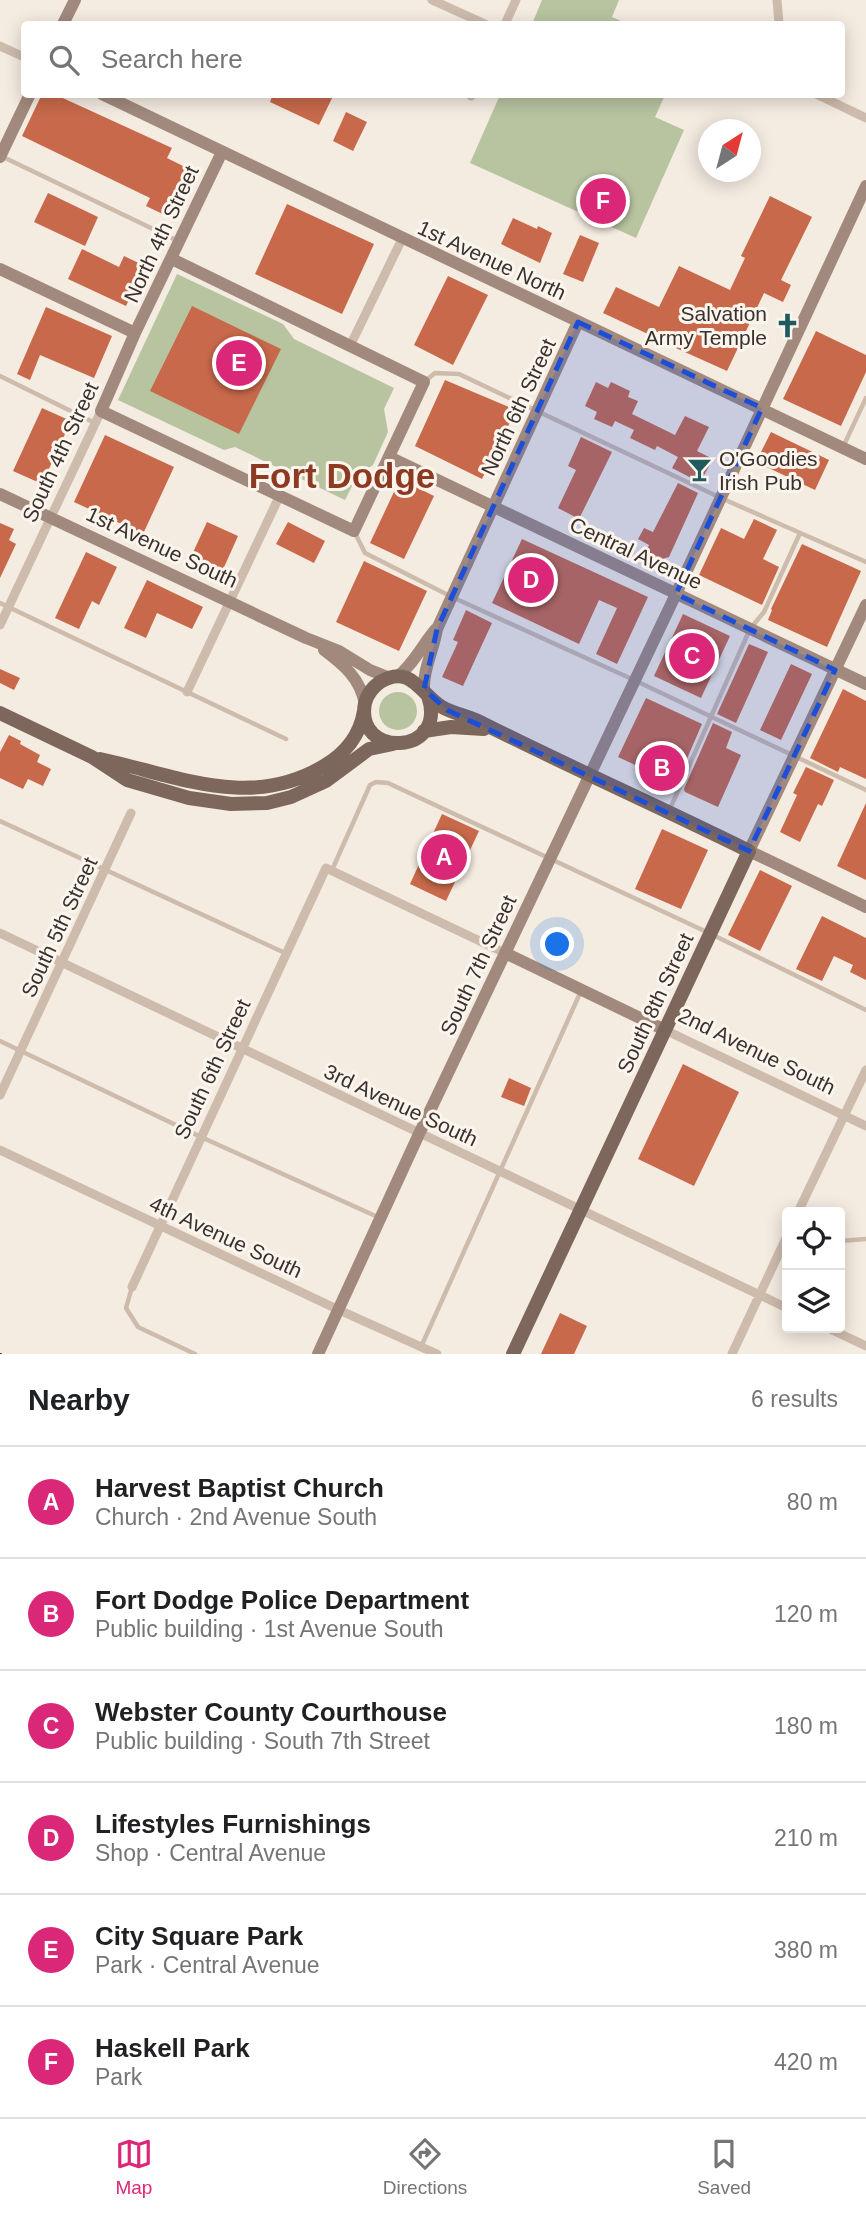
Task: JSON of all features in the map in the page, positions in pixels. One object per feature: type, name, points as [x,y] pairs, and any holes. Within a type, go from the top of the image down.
[{"type":"main road","points":[[64,21],[75,0]]},
{"type":"main road","points":[[0,157],[28,98]]},
{"type":"main road","name":"1st Avenue North","points":[[110,98],[866,459]]},
{"type":"main road","name":"North 4th Street","points":[[135,333],[222,152]]},
{"type":"main road","name":"South 7th Street","points":[[318,1354],[419,1133],[676,594],[866,186]]},
{"type":"main road","points":[[98,417],[280,495],[354,531],[389,457],[424,382],[172,259]]},
{"type":"main road","points":[[0,269],[135,333]]},
{"type":"main road","name":"North 6th Street","points":[[494,508],[578,322]]},
{"type":"main road","name":"South 4th Street","points":[[98,417],[135,333]]},
{"type":"main road","name":"Central Avenue","points":[[389,457],[866,684]]},
{"type":"main road","name":"1st Avenue South","points":[[0,494],[339,651],[375,673],[411,680],[447,710],[467,716],[866,907]]},
{"type":"main road","points":[[424,731],[432,712],[424,674],[437,629],[494,508]]},
{"type":"main road","name":"South 8th Street","points":[[513,1354],[866,606]]},
{"type":"main road","points":[[92,757],[206,786],[267,786],[310,773],[330,762],[347,747],[358,733],[372,690],[411,664],[437,629]]},
{"type":"main road","name":"1st Avenue South","points":[[306,638],[343,664],[354,676],[363,693],[367,724],[376,736],[394,744],[408,743],[424,731],[440,728],[464,727],[500,732]]},
{"type":"main road","points":[[0,713],[92,757],[123,778],[156,790],[205,801],[253,804],[280,800],[302,793],[332,777],[369,749],[394,744]]},
{"type":"main road","name":"2nd Avenue South","points":[[505,953],[665,1030]]},
{"type":"street","points":[[432,0],[478,21]]},
{"type":"street","points":[[506,21],[516,0]]},
{"type":"street","points":[[777,0],[779,21]]},
{"type":"street","points":[[0,46],[21,56]]},
{"type":"street","points":[[824,98],[866,118]]},
{"type":"street","points":[[350,346],[402,239]]},
{"type":"street","name":"South 4th Street","points":[[0,625],[4,605],[51,517],[98,417]]},
{"type":"street","points":[[187,692],[280,495]]},
{"type":"street","name":"South 5th Street","points":[[0,1095],[131,813]]},
{"type":"street","name":"2nd Avenue South","points":[[329,869],[505,953]]},
{"type":"street","name":"South 6th Street","points":[[132,1287],[286,954],[329,869]]},
{"type":"street","name":"3rd Avenue South","points":[[0,933],[782,1306]]},
{"type":"street","name":"2nd Avenue South","points":[[665,1030],[866,1126]]},
{"type":"street","points":[[800,1207],[866,1070]]},
{"type":"street","name":"4th Avenue South","points":[[0,1150],[437,1354]]},
{"type":"street","points":[[732,1354],[782,1247]]},
{"type":"street","points":[[839,1333],[866,1346]]},
{"type":"lane","points":[[0,157],[180,242]]},
{"type":"lane","points":[[424,382],[435,373],[458,374],[721,498],[866,562]]},
{"type":"lane","points":[[0,376],[98,417]]},
{"type":"lane","points":[[843,448],[866,398]]},
{"type":"lane","points":[[354,531],[365,553],[452,597],[866,790]]},
{"type":"lane","points":[[669,811],[750,629],[764,612],[800,533]]},
{"type":"lane","points":[[4,605],[286,739]]},
{"type":"lane","points":[[329,869],[370,785],[376,782],[388,783],[711,933],[866,1010]]},
{"type":"lane","points":[[0,821],[286,954]]},
{"type":"lane","points":[[421,1347],[581,990]]},
{"type":"lane","points":[[0,1041],[201,1137],[381,1218]]},
{"type":"lane","points":[[845,1241],[866,1239]]},
{"type":"lane","points":[[132,1287],[126,1308],[138,1327],[195,1354]]},
{"type":"highlighted area","points":[[578,322],[762,408],[676,594],[835,670],[749,851],[447,710],[424,689],[437,629]]},
{"type":"green space","points":[[542,0],[619,0],[612,17],[621,21],[533,21]]},
{"type":"green space","points":[[499,98],[664,98],[655,117],[684,130],[636,238],[470,163]]},
{"type":"green space","points":[[177,274],[283,324],[294,339],[394,388],[384,409],[388,432],[373,465],[357,476],[345,500],[235,447],[224,450],[118,400]]},
{"type":"green space","points":[[398,692],[411,698],[417,711],[411,724],[398,730],[385,724],[379,711],[385,698]]},
{"type":"building","points":[[40,98],[63,98],[172,148],[167,158],[189,169],[167,216],[146,206],[150,198],[22,136]]},
{"type":"building","points":[[272,98],[332,98],[319,125],[270,102]]},
{"type":"building","points":[[346,112],[367,122],[353,151],[333,141]]},
{"type":"building","points":[[48,193],[98,217],[85,246],[34,222]]},
{"type":"building","points":[[770,196],[812,217],[781,280],[791,285],[783,302],[764,293],[727,371],[667,344],[670,338],[652,330],[650,335],[603,313],[616,287],[659,307],[679,266],[730,290],[745,258],[741,256]]},
{"type":"building","points":[[287,204],[374,244],[342,314],[255,274]]},
{"type":"building","points":[[513,218],[552,233],[540,263],[501,244]]},
{"type":"building","points":[[580,235],[599,243],[583,282],[563,274]]},
{"type":"building","points":[[82,249],[119,267],[124,256],[145,266],[126,306],[68,279]]},
{"type":"building","points":[[448,276],[488,295],[453,365],[414,345]]},
{"type":"building","points":[[192,306],[281,349],[239,434],[150,391]]},
{"type":"building","points":[[46,307],[112,336],[94,378],[40,355],[30,380],[17,374]]},
{"type":"building","points":[[816,331],[866,355],[866,372],[841,426],[783,399]]},
{"type":"building","points":[[445,380],[516,410],[482,479],[415,446]]},
{"type":"building","points":[[596,382],[608,388],[611,382],[630,391],[628,397],[638,401],[632,414],[675,435],[685,416],[709,427],[697,451],[713,459],[702,479],[697,481],[672,468],[678,457],[657,446],[655,450],[630,438],[634,430],[615,421],[612,427],[594,419],[597,412],[585,406]]},
{"type":"building","points":[[42,408],[71,421],[42,484],[13,471]]},
{"type":"building","points":[[771,432],[829,460],[815,490],[756,462]]},
{"type":"building","points":[[105,435],[174,467],[143,534],[74,502]]},
{"type":"building","points":[[581,437],[612,452],[579,519],[558,508],[576,470],[568,466]]},
{"type":"building","points":[[400,479],[434,496],[404,559],[370,543]]},
{"type":"building","points":[[678,483],[698,493],[669,557],[662,559],[646,551],[649,545],[638,539],[644,528],[653,532]]},
{"type":"building","points":[[754,519],[777,530],[763,559],[779,567],[762,605],[699,575],[721,528],[744,539]]},
{"type":"building","points":[[207,522],[238,536],[221,574],[190,559]]},
{"type":"building","points":[[288,522],[325,541],[314,563],[276,544]]},
{"type":"building","points":[[0,523],[14,529],[9,540],[16,544],[0,578]]},
{"type":"building","points":[[522,539],[648,597],[617,664],[596,654],[617,608],[599,600],[579,644],[492,603]]},
{"type":"building","points":[[802,544],[861,571],[827,647],[768,620]]},
{"type":"building","points":[[86,552],[117,567],[99,605],[92,601],[79,629],[55,618]]},
{"type":"building","points":[[364,561],[427,591],[399,651],[336,622]]},
{"type":"building","points":[[147,580],[203,607],[192,629],[157,613],[146,638],[124,628]]},
{"type":"building","points":[[466,610],[492,623],[463,686],[442,677],[458,642],[453,640]]},
{"type":"building","points":[[683,614],[730,636],[701,698],[654,676]]},
{"type":"building","points":[[749,644],[768,652],[736,723],[717,714]]},
{"type":"building","points":[[791,664],[812,674],[781,740],[760,730]]},
{"type":"building","points":[[0,669],[20,678],[14,690],[0,683]]},
{"type":"building","points":[[843,689],[866,701],[866,779],[840,767],[838,772],[810,758]]},
{"type":"building","points":[[646,698],[702,724],[676,784],[618,757]]},
{"type":"building","points":[[713,723],[732,732],[726,748],[741,755],[718,807],[685,792],[684,789]]},
{"type":"building","points":[[9,735],[40,755],[37,762],[51,769],[43,786],[28,779],[23,789],[0,778],[0,752]]},
{"type":"building","points":[[806,767],[834,780],[822,806],[818,804],[800,842],[780,832],[797,795],[793,793]]},
{"type":"building","points":[[866,803],[866,880],[837,866]]},
{"type":"building","points":[[442,814],[479,831],[446,901],[410,884]]},
{"type":"building","points":[[662,829],[708,850],[681,909],[635,889]]},
{"type":"building","points":[[760,870],[792,886],[760,951],[728,935]]},
{"type":"building","points":[[822,916],[866,938],[866,980],[850,972],[853,965],[834,956],[822,981],[796,969]]},
{"type":"building","points":[[683,1064],[739,1092],[694,1186],[638,1159]]},
{"type":"building","points":[[509,1078],[531,1088],[524,1106],[501,1097]]},
{"type":"building","points":[[560,1313],[587,1326],[574,1354],[541,1354]]},
{"type":"place","name":"Haskell Park","points":[[603,201]]},
{"type":"place","name":"Salvation Army Temple","points":[[787,325]]},
{"type":"place","name":"City Square Park","points":[[239,363]]},
{"type":"place","name":"O'Goodies Irish Pub","points":[[699,470]]},
{"type":"place","name":"Lifestyles Furnishings","points":[[531,580]]},
{"type":"place","name":"Webster County Courthouse","points":[[692,656]]},
{"type":"place","name":"Fort Dodge Police Department","points":[[662,768]]},
{"type":"place","name":"Harvest Baptist Church","points":[[444,857]]},
{"type":"district","name":"Fort Dodge","points":[[342,475]]}]
